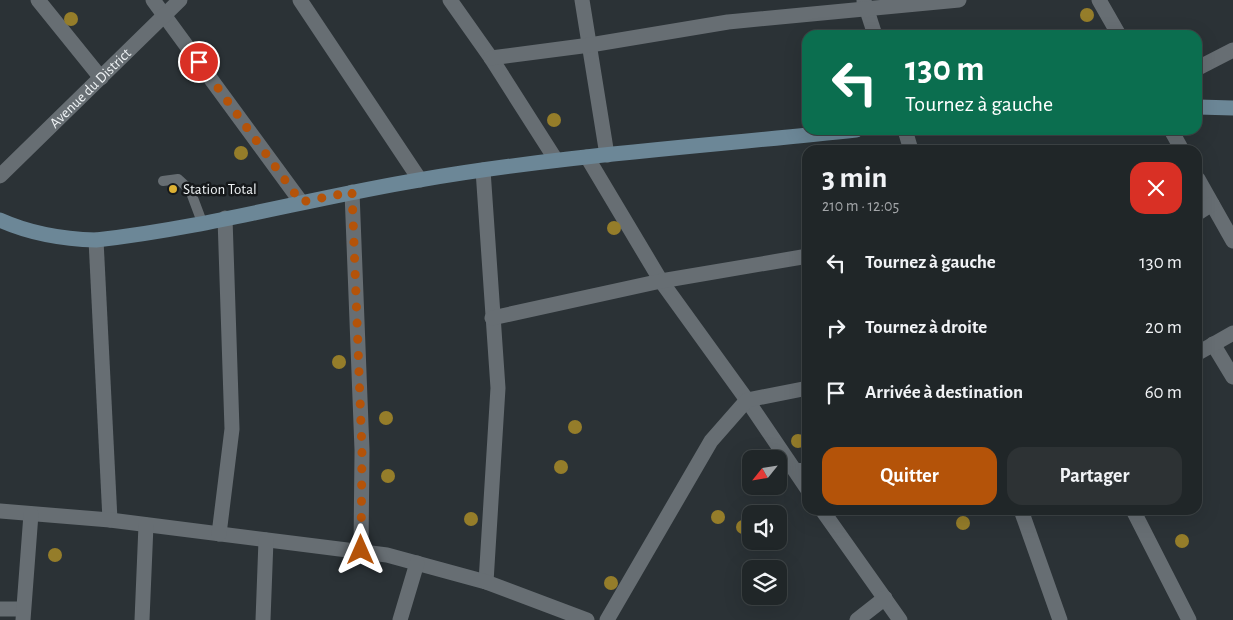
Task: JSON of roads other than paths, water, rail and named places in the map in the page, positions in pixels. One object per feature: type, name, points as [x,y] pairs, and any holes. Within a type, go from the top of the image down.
[{"type":"street","points":[[38,0],[101,78]]},
{"type":"street","points":[[153,0],[301,202]]},
{"type":"street","name":"Avenue du District","points":[[0,176],[180,0]]},
{"type":"street","points":[[300,0],[420,180]]},
{"type":"street","points":[[450,0],[491,58],[556,160]]},
{"type":"street","points":[[582,0],[607,156]]},
{"type":"street","points":[[491,58],[590,45],[728,22],[865,5],[959,0]]},
{"type":"street","points":[[1099,0],[1116,30]]},
{"type":"street","points":[[865,5],[873,30]]},
{"type":"street","points":[[1202,66],[1233,50]]},
{"type":"street","points":[[1202,107],[1233,108]]},
{"type":"street","points":[[0,220],[20,229],[38,234],[76,240],[96,240],[225,218],[352,192],[483,170],[556,160],[808,135]]},
{"type":"street","points":[[587,157],[661,281],[800,468]]},
{"type":"street","points":[[483,170],[498,388],[486,582]]},
{"type":"street","points":[[1202,185],[1233,241]]},
{"type":"street","points":[[352,192],[362,450],[361,550]]},
{"type":"street","points":[[1202,210],[1212,204]]},
{"type":"street","points":[[219,534],[232,429],[225,218]]},
{"type":"street","points":[[96,240],[110,520]]},
{"type":"street","points":[[492,318],[661,281],[802,257]]},
{"type":"street","points":[[1202,351],[1233,333]]},
{"type":"street","points":[[1213,344],[1233,377]]},
{"type":"street","points":[[607,620],[711,441],[748,400],[802,389]]},
{"type":"street","points":[[0,511],[110,520],[361,550],[486,582],[565,616],[587,620]]},
{"type":"street","points":[[0,609],[23,615],[31,514]]},
{"type":"street","points":[[826,515],[900,620]]},
{"type":"street","points":[[1023,515],[1060,620]]},
{"type":"street","points":[[1136,515],[1189,620]]},
{"type":"street","points":[[142,620],[146,525]]},
{"type":"street","points":[[263,620],[266,540]]},
{"type":"street","points":[[400,620],[417,563]]},
{"type":"street","points":[[857,620],[884,598]]},
{"type":"lane","points":[[163,181],[178,179],[190,190],[202,222]]},
{"type":"place","name":"Station Total","points":[[173,189]]}]
